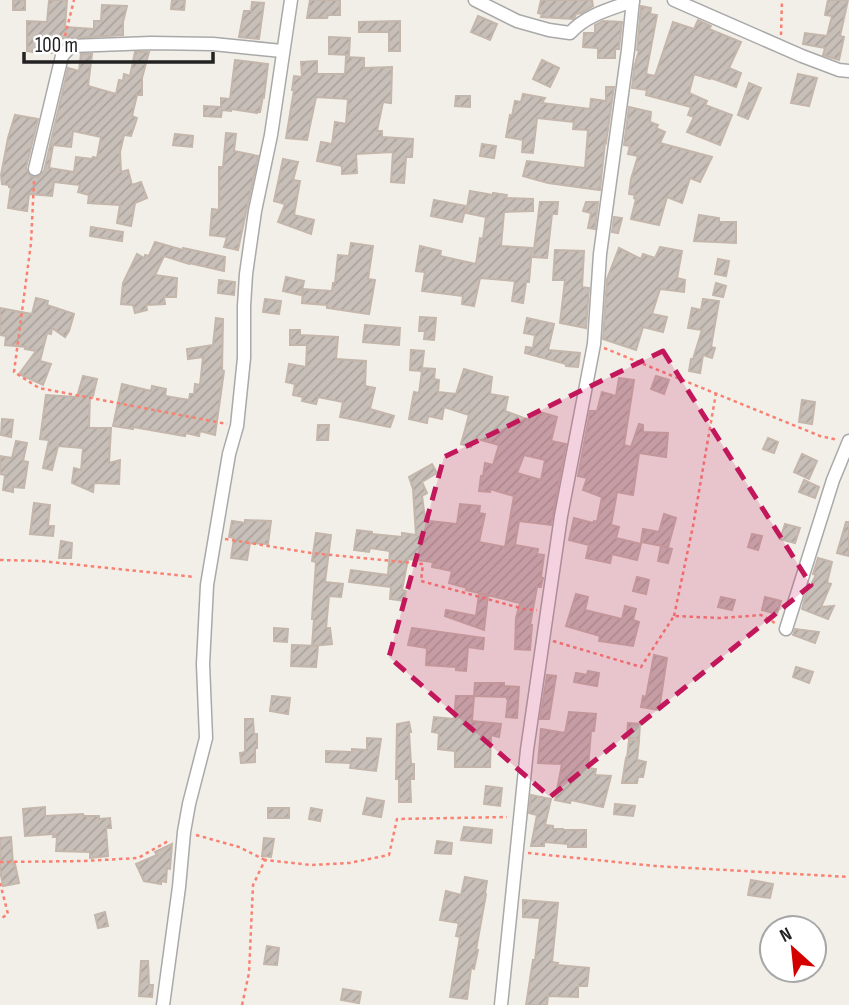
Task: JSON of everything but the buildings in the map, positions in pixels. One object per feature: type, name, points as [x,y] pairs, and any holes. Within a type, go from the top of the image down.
[{"type":"street","points":[[163,1005],[184,832],[206,738],[203,664],[207,585],[229,454],[237,426],[244,358],[246,274],[255,211],[271,135],[291,0]]},
{"type":"street","points":[[475,0],[517,21],[570,33],[578,24],[602,11],[633,0],[600,254],[594,344],[561,516],[527,750],[501,1005]]},
{"type":"street","points":[[674,0],[802,56],[849,71]]},
{"type":"street","points":[[35,169],[62,56],[71,46],[213,44],[282,51]]},
{"type":"street","points":[[786,629],[833,480],[849,442]]},
{"type":"path","points":[[67,50],[65,38],[74,0]]},
{"type":"path","points":[[780,45],[782,0]]},
{"type":"path","points":[[35,169],[31,243],[14,372],[39,388],[237,426]]},
{"type":"path","points":[[594,344],[820,436],[849,442]]},
{"type":"path","points":[[543,638],[641,667],[674,616],[716,393]]},
{"type":"path","points":[[215,537],[311,553],[423,564],[421,581],[524,609],[547,611]]},
{"type":"path","points":[[0,560],[41,561],[209,578]]},
{"type":"path","points":[[674,616],[720,618],[761,615],[786,629]]},
{"type":"path","points":[[0,862],[138,858],[184,832],[239,847],[265,860],[311,865],[349,863],[389,855],[397,819],[521,817]]},
{"type":"path","points":[[517,852],[655,866],[849,877]]},
{"type":"path","points":[[242,1005],[249,973],[253,885],[265,860]]},
{"type":"path","points":[[0,883],[8,914],[0,919]]},
{"type":"highlighted area","points":[[663,351],[811,585],[550,797],[389,657],[444,457]]}]
